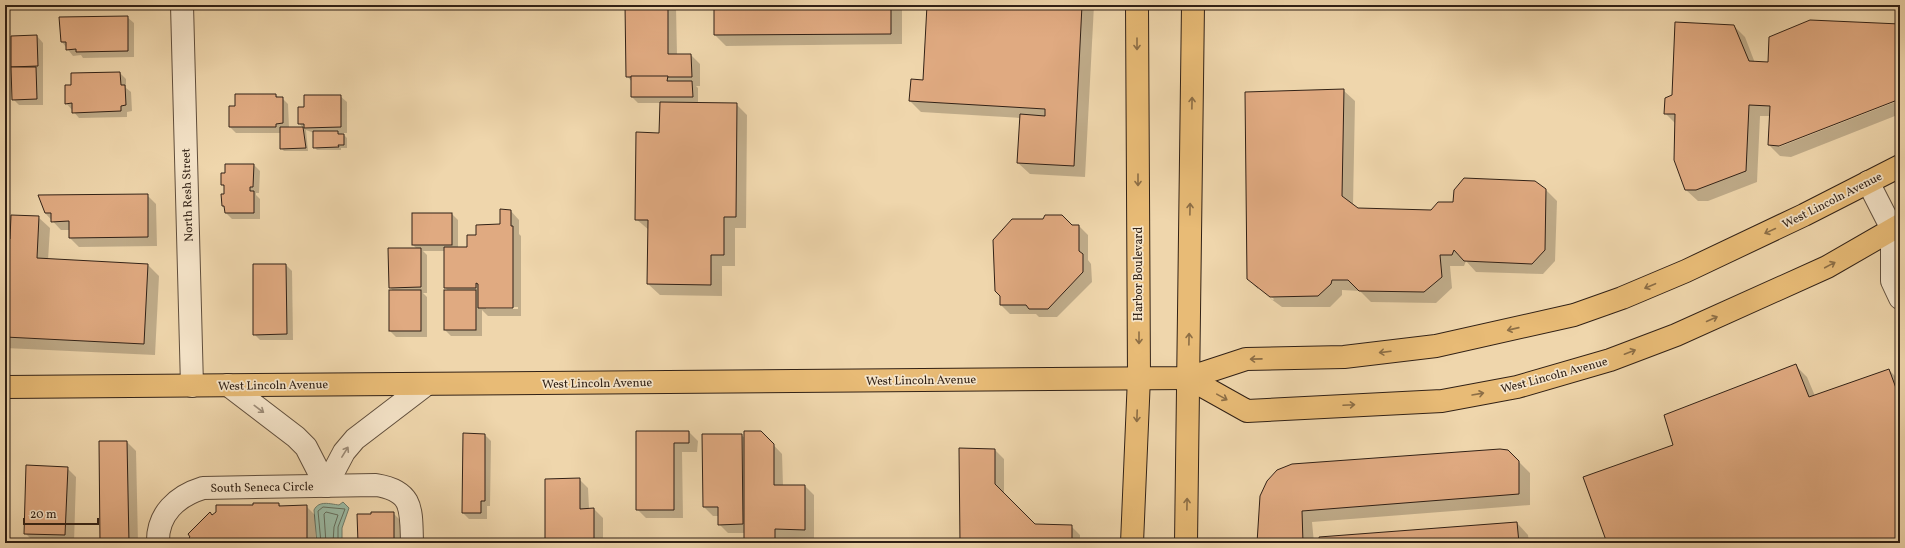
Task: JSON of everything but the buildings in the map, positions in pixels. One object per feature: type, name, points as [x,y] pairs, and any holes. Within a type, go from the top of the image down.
[{"type":"main road","name":"Harbor Boulevard","points":[[1132,543],[1139,377],[1137,5]]},
{"type":"main road","points":[[1186,543],[1193,5]]},
{"type":"main road","name":"West Lincoln Avenue","points":[[5,387],[847,381],[1139,377],[1188,378],[1246,359],[1344,357],[1436,346],[1574,315],[1622,298],[1686,271],[1804,215],[1900,166]]},
{"type":"main road","name":"West Lincoln Avenue","points":[[1188,378],[1247,411],[1442,401],[1517,387],[1610,360],[1676,335],[1827,266],[1897,231]]},
{"type":"street","name":"North Resh Street","points":[[182,5],[192,386]]},
{"type":"street","points":[[1868,182],[1897,231],[1892,281],[1900,298]]},
{"type":"street","name":"South Seneca Circle","points":[[326,486],[344,452],[355,439],[427,384]]},
{"type":"street","name":"South Seneca Circle","points":[[228,385],[296,437],[306,447],[326,486]]},
{"type":"street","name":"South Seneca Circle","points":[[158,543],[158,532],[163,517],[175,502],[193,491],[215,487],[376,485],[395,490],[404,496],[409,503],[412,543]]},
{"type":"water","points":[[343,502],[349,508],[342,528],[342,543],[317,543],[314,510],[322,504],[339,505]]}]
